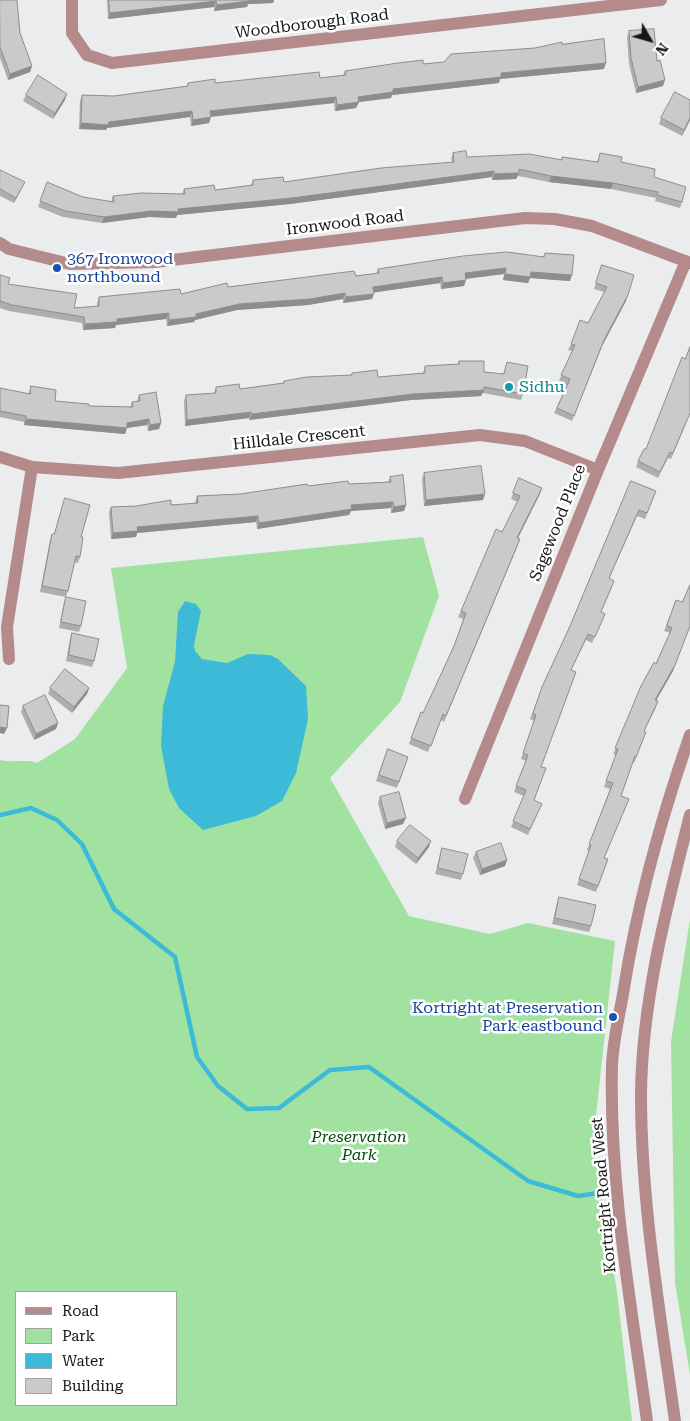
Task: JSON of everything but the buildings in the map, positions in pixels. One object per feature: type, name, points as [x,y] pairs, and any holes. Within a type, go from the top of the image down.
[{"type":"street","name":"Woodborough Road","points":[[72,0],[72,33],[87,55],[112,63],[660,0]]},
{"type":"street","name":"Ironwood Road","points":[[0,243],[9,248],[70,264],[156,262],[525,218],[555,219],[592,226],[688,262]]},
{"type":"street","name":"Sagewood Place","points":[[464,799],[598,470],[688,262]]},
{"type":"street","name":"Hilldale Crescent","points":[[0,457],[32,467],[118,473],[480,435],[525,440],[598,470]]},
{"type":"street","points":[[9,659],[8,627],[32,467]]},
{"type":"street","name":"Kortright Road West","points":[[647,1421],[613,1153],[612,1062],[641,897],[662,814],[690,735]]},
{"type":"street","points":[[675,1421],[648,1237],[642,1163],[641,1092],[653,968],[690,815]]},
{"type":"green space","name":"Preservation Park","points":[[423,537],[439,596],[400,702],[330,778],[409,916],[490,934],[528,923],[615,941],[593,1143],[617,1292],[632,1421],[0,1421],[0,760],[37,763],[75,739],[127,668],[111,568]]},
{"type":"green space","points":[[690,919],[690,1375],[675,1282],[671,1042]]},
{"type":"water","points":[[185,601],[196,604],[201,611],[194,645],[195,651],[202,659],[227,663],[248,654],[270,655],[278,659],[306,686],[308,719],[296,773],[282,801],[256,816],[203,830],[179,808],[169,789],[161,746],[163,706],[175,662],[178,612]]},
{"type":"waterway","points":[[0,815],[31,808],[57,820],[82,844],[114,909],[175,957],[197,1057],[218,1086],[247,1109],[279,1108],[330,1070],[369,1067],[528,1181],[578,1196],[598,1193]]},
{"type":"place","name":"367 Ironwood northbound","points":[[57,268]]},
{"type":"place","name":"Sidhu","points":[[509,387]]},
{"type":"place","name":"Kortright at Preservation Park eastbound","points":[[613,1017]]}]
